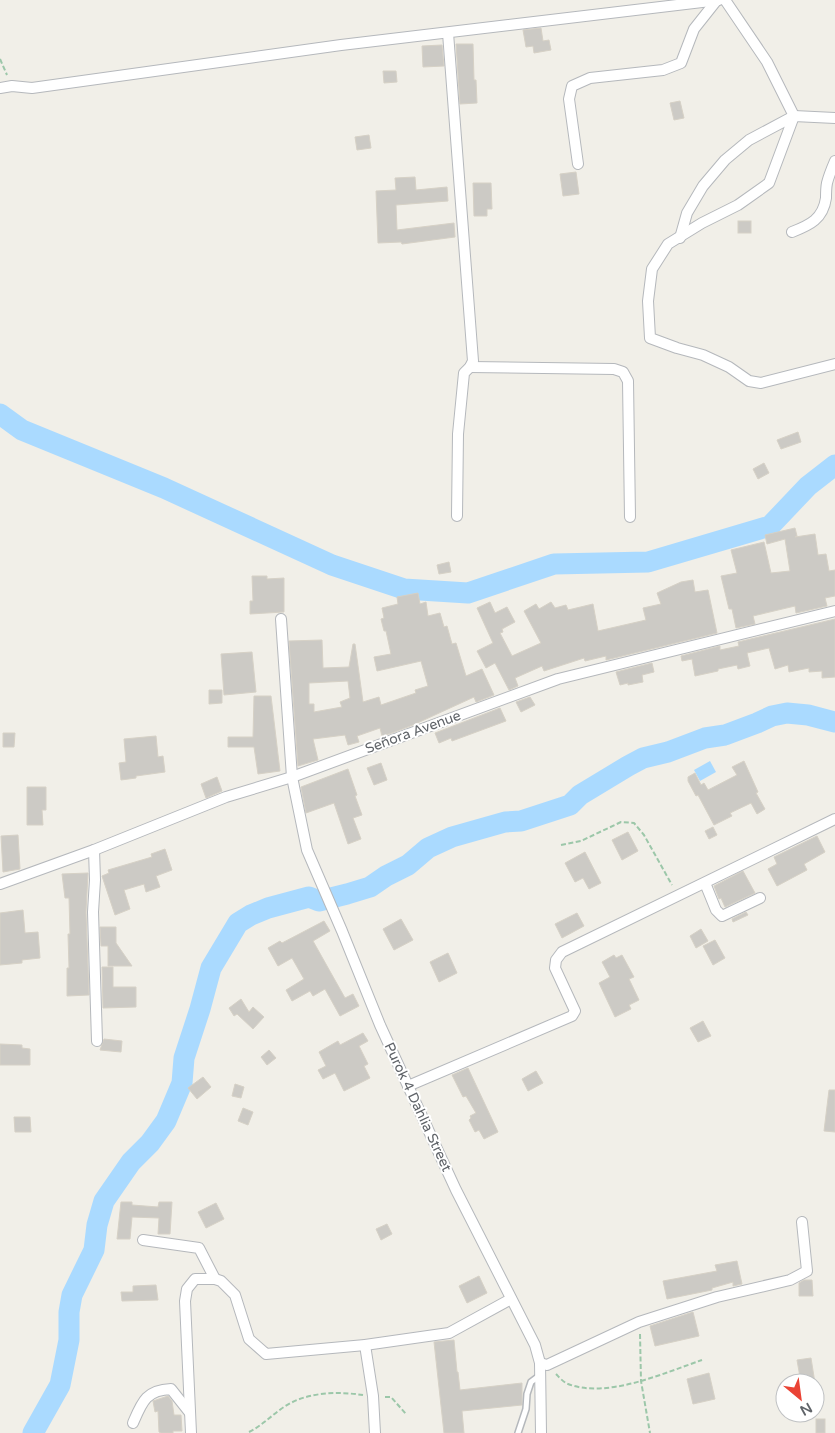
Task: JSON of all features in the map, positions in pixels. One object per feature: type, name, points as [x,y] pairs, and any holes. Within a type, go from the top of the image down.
[{"type":"street","points":[[0,88],[12,86],[32,88],[340,45],[718,0]]},
{"type":"street","points":[[578,164],[570,98],[572,86],[590,78],[663,70],[681,63],[694,29],[718,0]]},
{"type":"street","points":[[725,0],[767,62],[794,116],[769,183],[738,205],[702,223],[668,244],[652,269],[648,301],[650,338],[704,355],[729,367],[749,381],[761,383],[835,364]]},
{"type":"street","points":[[448,33],[473,361],[464,373],[458,434],[458,516]]},
{"type":"street","points":[[680,238],[687,213],[703,186],[726,160],[749,140],[794,116],[835,118]]},
{"type":"street","points":[[792,232],[816,221],[822,213],[826,200],[827,183],[835,161]]},
{"type":"street","points":[[470,367],[614,369],[623,372],[628,381],[630,517]]},
{"type":"street","name":"Señora Avenue","points":[[0,884],[94,850],[226,797],[292,777],[558,679],[835,611]]},
{"type":"street","name":"Purok 4 Dahlia Street","points":[[281,619],[292,777],[307,850],[380,1025],[408,1086],[456,1190],[543,1364],[540,1376],[541,1433]]},
{"type":"street","points":[[408,1086],[572,1016],[575,1011],[555,968],[556,960],[562,952],[835,819]]},
{"type":"street","points":[[94,850],[97,1041]]},
{"type":"street","points":[[705,883],[716,910],[722,916],[760,898]]},
{"type":"street","points":[[543,1364],[640,1322],[717,1297],[790,1280],[807,1271],[802,1222]]},
{"type":"street","points":[[143,1240],[199,1248],[215,1279]]},
{"type":"street","points":[[191,1433],[186,1301],[187,1288],[195,1280],[215,1279],[221,1281],[236,1296],[249,1339],[266,1354],[365,1345],[449,1333],[511,1299]]},
{"type":"street","points":[[365,1345],[373,1396],[375,1433]]},
{"type":"street","points":[[133,1423],[145,1401],[156,1390],[171,1388],[191,1414]]},
{"type":"lane","points":[[518,1433],[526,1408],[527,1394],[531,1382],[540,1376]]},
{"type":"path","points":[[0,59],[12,86]]},
{"type":"path","points":[[561,845],[581,840],[621,822],[634,823],[644,835],[678,896]]},
{"type":"path","points":[[640,1322],[641,1381],[650,1433]]},
{"type":"path","points":[[543,1364],[566,1384],[588,1388],[608,1388],[641,1381],[702,1360]]},
{"type":"path","points":[[249,1432],[282,1408],[302,1397],[337,1393],[391,1397],[406,1414]]},
{"type":"water","points":[[710,761],[716,772],[700,781],[694,770]]},
{"type":"building","points":[[541,28],[543,41],[549,40],[551,50],[534,53],[533,46],[526,47],[523,30]]},
{"type":"building","points":[[456,44],[473,44],[477,103],[460,104]]},
{"type":"building","points":[[442,45],[444,66],[423,67],[422,46]]},
{"type":"building","points":[[383,71],[396,71],[397,82],[384,83]]},
{"type":"building","points":[[680,101],[684,118],[674,120],[670,103]]},
{"type":"building","points":[[369,135],[371,148],[357,150],[355,137]]},
{"type":"building","points":[[576,172],[579,194],[563,196],[560,174]]},
{"type":"building","points":[[415,177],[416,190],[447,187],[448,201],[396,205],[397,230],[454,223],[455,237],[402,244],[401,242],[378,243],[376,191],[396,190],[395,178]]},
{"type":"building","points":[[473,183],[491,183],[492,209],[487,209],[487,216],[474,216]]},
{"type":"building","points":[[738,221],[751,221],[751,233],[738,233]]},
{"type":"building","points":[[798,432],[801,442],[781,449],[777,440]]},
{"type":"building","points":[[764,463],[769,473],[758,479],[753,469]]},
{"type":"building","points":[[795,528],[797,536],[795,537],[815,534],[818,555],[826,554],[829,571],[835,570],[835,596],[825,598],[827,606],[796,613],[795,606],[753,616],[755,624],[736,628],[721,576],[737,573],[731,550],[764,542],[771,573],[790,571],[785,539],[767,544],[765,535]]},
{"type":"building","points":[[449,562],[451,572],[439,574],[437,565]]},
{"type":"building","points":[[252,576],[267,576],[267,579],[284,578],[284,612],[250,614],[250,601],[253,601]]},
{"type":"building","points":[[693,580],[695,592],[708,590],[717,633],[606,660],[606,656],[585,661],[584,658],[544,671],[542,666],[515,678],[518,686],[509,690],[495,663],[486,668],[477,651],[493,643],[477,608],[490,602],[495,613],[507,607],[515,622],[502,629],[503,632],[500,633],[512,656],[541,643],[524,611],[536,604],[539,609],[551,602],[555,608],[566,605],[568,610],[593,604],[598,631],[646,620],[643,608],[661,604],[657,593],[681,582]]},
{"type":"building","points":[[418,593],[420,604],[426,602],[428,616],[440,613],[444,627],[447,626],[452,644],[456,643],[466,676],[482,669],[494,695],[476,702],[474,697],[413,725],[382,736],[380,728],[357,736],[359,742],[348,745],[345,735],[313,739],[318,760],[298,766],[289,641],[322,640],[323,668],[349,667],[353,644],[355,644],[363,702],[379,697],[381,705],[416,693],[415,690],[428,686],[421,661],[377,671],[374,657],[391,654],[386,631],[384,631],[381,619],[384,618],[382,608],[398,604],[397,597]],"holes":[[[348,681],[350,698],[340,702],[342,707],[314,712],[314,704],[309,704],[309,683]]]},
{"type":"building","points":[[835,619],[835,677],[822,678],[822,671],[809,672],[809,668],[789,672],[788,665],[775,669],[769,648],[747,653],[750,666],[738,669],[737,665],[695,676],[692,659],[682,661],[681,656],[720,646],[720,650],[739,646],[738,642]]},
{"type":"building","points":[[252,652],[256,692],[224,695],[221,654]]},
{"type":"building","points":[[652,663],[654,672],[642,675],[643,682],[620,685],[616,672]]},
{"type":"building","points":[[209,690],[222,690],[222,703],[209,704]]},
{"type":"building","points":[[254,696],[271,696],[280,771],[258,774],[254,747],[228,747],[228,737],[253,737]]},
{"type":"building","points":[[530,697],[535,705],[521,712],[516,702]]},
{"type":"building","points":[[500,708],[506,721],[452,741],[451,738],[439,743],[435,733]]},
{"type":"building","points":[[3,733],[15,733],[14,747],[3,747]]},
{"type":"building","points":[[156,736],[158,757],[163,756],[165,772],[121,780],[119,763],[126,762],[124,739]]},
{"type":"building","points":[[744,761],[758,792],[756,793],[765,809],[757,814],[751,803],[730,813],[732,816],[714,825],[698,795],[696,796],[688,781],[688,777],[695,773],[701,785],[704,783],[708,790],[737,775],[732,767]]},
{"type":"building","points":[[381,763],[387,780],[374,785],[367,768]]},
{"type":"building","points":[[348,769],[362,815],[353,818],[361,839],[348,844],[334,803],[306,813],[301,787]]},
{"type":"building","points":[[217,777],[222,791],[206,798],[201,784]]},
{"type":"building","points":[[27,787],[46,787],[46,810],[42,810],[43,825],[27,825]]},
{"type":"building","points":[[713,827],[717,835],[709,839],[705,831]]},
{"type":"building","points":[[628,832],[638,851],[622,860],[612,840]]},
{"type":"building","points":[[18,835],[20,869],[3,872],[1,836]]},
{"type":"building","points":[[817,836],[825,852],[804,864],[807,870],[777,886],[768,869],[777,864],[774,857]]},
{"type":"building","points":[[165,849],[172,870],[156,876],[160,887],[146,892],[144,884],[124,890],[130,909],[115,915],[102,876],[109,873],[108,870],[152,857],[151,854]]},
{"type":"building","points":[[585,852],[601,883],[589,889],[583,878],[575,882],[565,863]]},
{"type":"building","points":[[743,871],[755,893],[725,907],[721,898],[719,899],[714,886]]},
{"type":"building","points":[[88,873],[86,912],[89,995],[67,996],[67,968],[69,968],[68,934],[70,934],[69,898],[65,898],[62,874]]},
{"type":"building","points":[[23,910],[25,933],[38,932],[40,958],[22,960],[22,963],[0,965],[0,913]]},
{"type":"building","points":[[746,912],[748,915],[733,922],[732,919]]},
{"type":"building","points":[[577,913],[584,926],[562,938],[555,924]]},
{"type":"building","points":[[401,919],[413,940],[394,950],[383,929]]},
{"type":"building","points":[[324,921],[330,931],[313,941],[345,998],[353,994],[359,1006],[340,1016],[325,989],[313,996],[310,991],[292,1001],[286,990],[304,979],[292,958],[278,966],[268,948],[280,941],[282,943]]},
{"type":"building","points":[[100,927],[116,927],[116,943],[132,966],[108,966],[108,946],[101,946]]},
{"type":"building","points":[[701,929],[708,941],[696,948],[690,936]]},
{"type":"building","points":[[715,940],[725,958],[713,965],[703,946]]},
{"type":"building","points":[[448,953],[457,973],[439,982],[430,962]]},
{"type":"building","points":[[614,955],[616,958],[622,955],[634,977],[629,979],[639,1000],[629,1005],[631,1009],[615,1017],[599,983],[610,977],[602,962]]},
{"type":"building","points":[[102,967],[113,967],[113,987],[136,987],[136,1007],[103,1008]]},
{"type":"building","points":[[241,999],[249,1012],[253,1007],[264,1017],[253,1029],[237,1014],[234,1016],[229,1008]]},
{"type":"building","points":[[703,1021],[711,1036],[698,1042],[690,1028]]},
{"type":"building","points":[[363,1033],[368,1041],[359,1046],[368,1064],[364,1066],[370,1078],[344,1091],[335,1073],[323,1079],[318,1070],[326,1066],[319,1052],[338,1041],[340,1045]]},
{"type":"building","points":[[104,1039],[122,1041],[121,1052],[100,1050]]},
{"type":"building","points":[[0,1044],[22,1045],[22,1048],[30,1049],[30,1065],[0,1065]]},
{"type":"building","points":[[269,1050],[276,1058],[267,1065],[261,1057]]},
{"type":"building","points":[[468,1068],[498,1132],[484,1139],[479,1130],[475,1132],[469,1120],[470,1116],[476,1113],[466,1096],[463,1097],[452,1075]]},
{"type":"building","points":[[536,1071],[543,1083],[528,1091],[522,1079]]},
{"type":"building","points":[[203,1077],[211,1087],[197,1099],[188,1088]]},
{"type":"building","points":[[235,1084],[244,1087],[241,1098],[232,1096]]},
{"type":"building","points":[[829,1090],[835,1090],[835,1132],[824,1131]]},
{"type":"building","points":[[243,1108],[253,1112],[248,1125],[238,1121]]},
{"type":"building","points":[[14,1117],[30,1117],[31,1132],[15,1132]]},
{"type":"building","points":[[121,1202],[158,1207],[159,1202],[172,1202],[170,1234],[158,1234],[159,1218],[132,1217],[130,1239],[117,1239]]},
{"type":"building","points":[[216,1203],[224,1219],[206,1228],[198,1212]]},
{"type":"building","points":[[387,1224],[392,1234],[381,1240],[376,1229]]},
{"type":"building","points":[[737,1261],[742,1284],[733,1286],[733,1282],[712,1288],[712,1290],[667,1299],[663,1281],[717,1271],[715,1265]]},
{"type":"building","points":[[479,1276],[487,1293],[467,1303],[459,1286]]},
{"type":"building","points":[[804,1280],[812,1280],[813,1296],[799,1296],[799,1283]]},
{"type":"building","points":[[156,1285],[158,1300],[122,1301],[121,1292],[133,1292],[133,1286]]},
{"type":"building","points":[[693,1312],[699,1336],[655,1346],[650,1326]]},
{"type":"building","points":[[454,1340],[460,1390],[522,1383],[522,1405],[462,1411],[464,1433],[444,1433],[434,1342]]},
{"type":"building","points":[[811,1358],[813,1373],[799,1373],[797,1360]]},
{"type":"building","points":[[709,1373],[715,1399],[693,1404],[687,1379]]},
{"type":"building","points":[[168,1396],[172,1401],[174,1415],[181,1415],[182,1431],[173,1431],[173,1433],[159,1432],[158,1411],[155,1412],[153,1401]]},
{"type":"building","points":[[816,1423],[825,1423],[825,1433],[816,1433]]},
{"type":"waterway","points":[[0,414],[22,430],[164,488],[332,565],[404,589],[468,593],[554,564],[648,562],[770,526],[808,486],[835,465]]},
{"type":"waterway","points":[[33,1433],[60,1385],[69,1340],[69,1312],[72,1295],[94,1250],[97,1225],[104,1201],[131,1162],[150,1143],[166,1121],[182,1083],[184,1058],[211,968],[238,923],[268,908],[309,897],[319,901],[370,887],[386,876],[408,865],[428,848],[452,837],[505,822],[521,821],[570,805],[580,795],[643,758],[668,752],[705,738],[725,735],[772,716],[787,713],[808,715],[835,722]]}]
